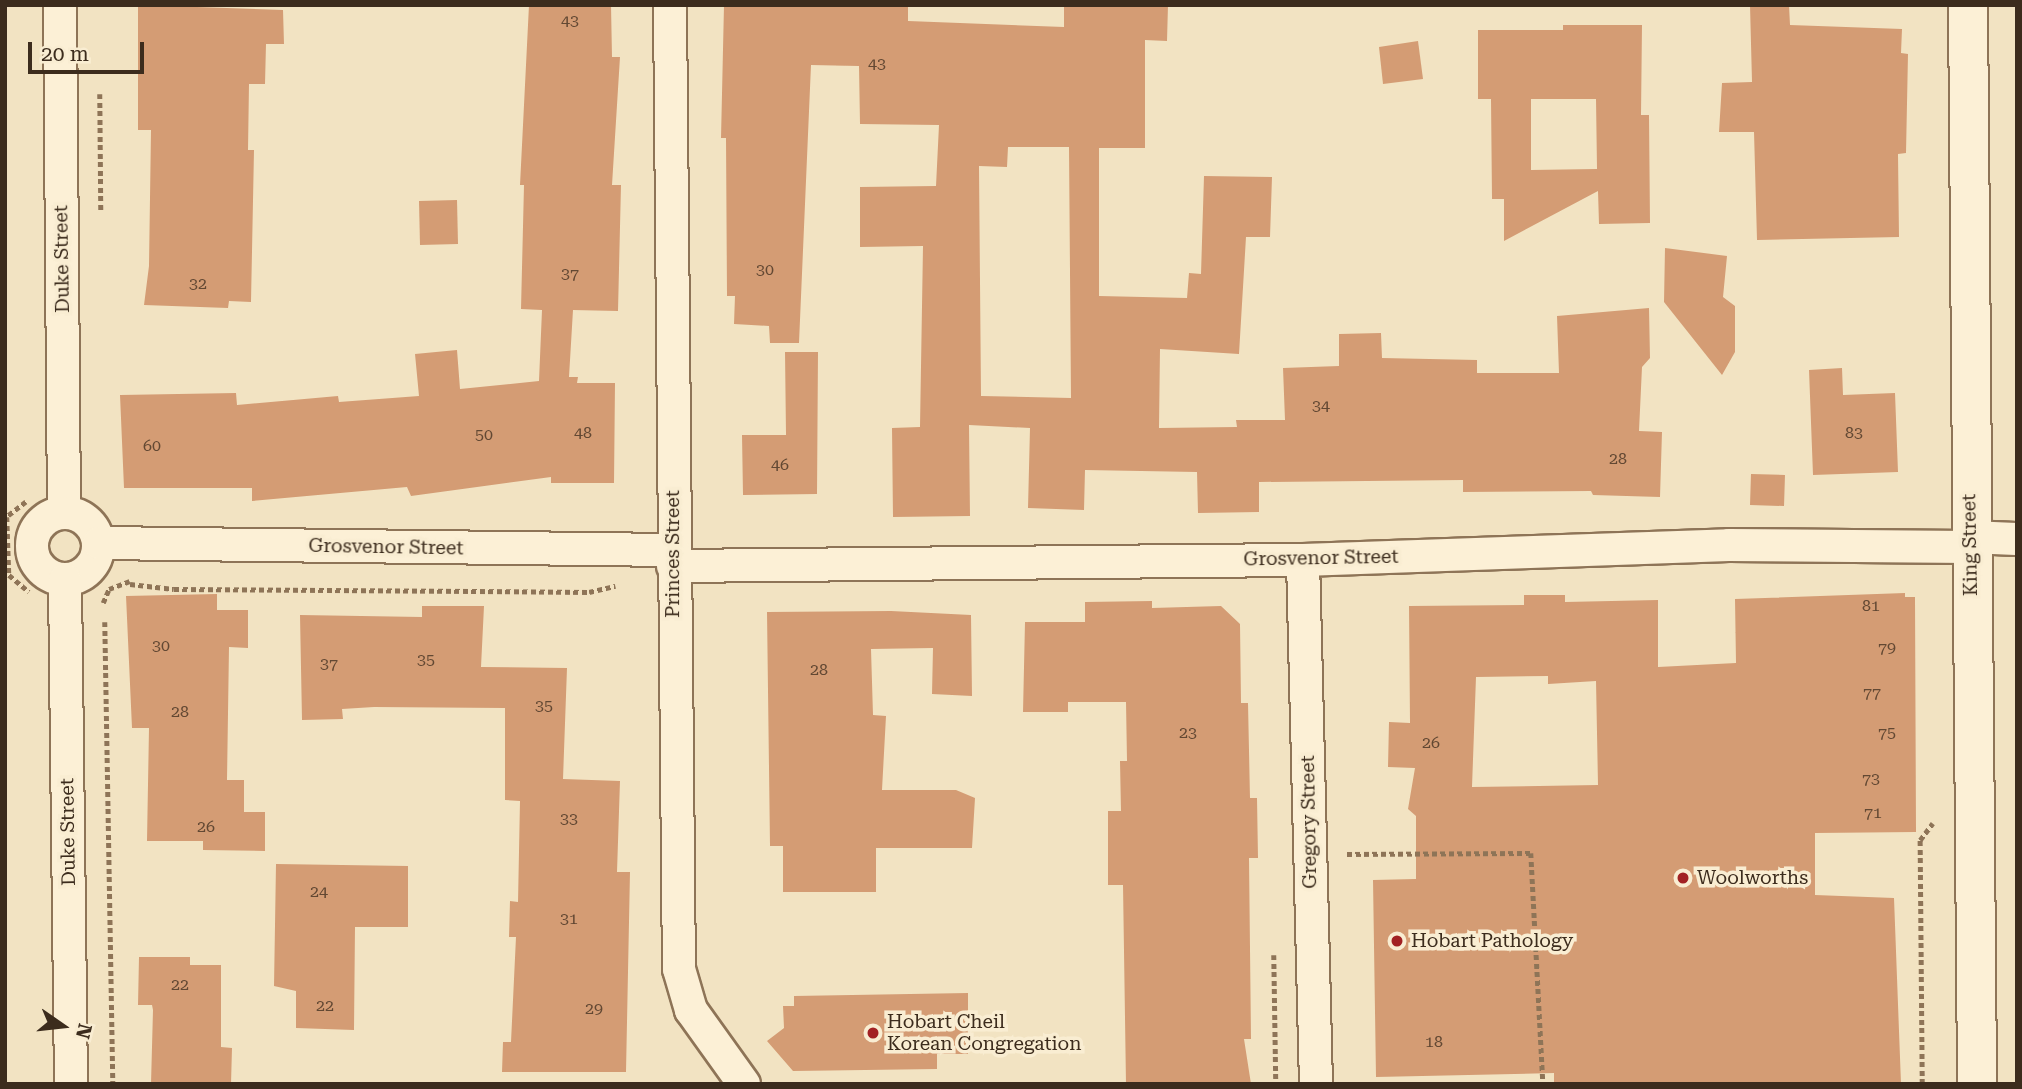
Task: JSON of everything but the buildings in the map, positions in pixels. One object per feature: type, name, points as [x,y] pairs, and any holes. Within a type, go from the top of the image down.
[{"type":"street","name":"Duke Street","points":[[60,5],[64,513]]},
{"type":"street","name":"Princes Street","points":[[670,5],[673,558],[679,969],[691,1010],[744,1084]]},
{"type":"street","name":"King Street","points":[[1968,5],[1969,542],[1978,1084]]},
{"type":"street","points":[[64,513],[83,518],[99,543],[94,565],[86,573],[65,580],[54,578],[37,564],[12,530],[64,513]]},
{"type":"street","name":"Grosvenor Street","points":[[99,543],[673,558],[1303,560],[1729,545],[2017,539]]},
{"type":"street","name":"Gregory Street","points":[[1303,560],[1316,1084]]},
{"type":"street","name":"Duke Street","points":[[65,580],[71,1084]]},
{"type":"path","points":[[99,81],[101,214]]},
{"type":"path","points":[[130,583],[174,589],[589,592],[608,591],[617,584]]},
{"type":"path","points":[[105,622],[113,1084]]},
{"type":"path","points":[[1922,1084],[1920,841],[1936,816]]},
{"type":"path","points":[[1344,840],[1345,867]]},
{"type":"path","points":[[1310,854],[1531,853],[1544,1084]]},
{"type":"place","name":"Woolworths","points":[[1683,878]]},
{"type":"place","name":"Hobart Pathology","points":[[1397,941]]},
{"type":"place","name":"Hobart Cheil Korean Congregation","points":[[873,1033]]}]
